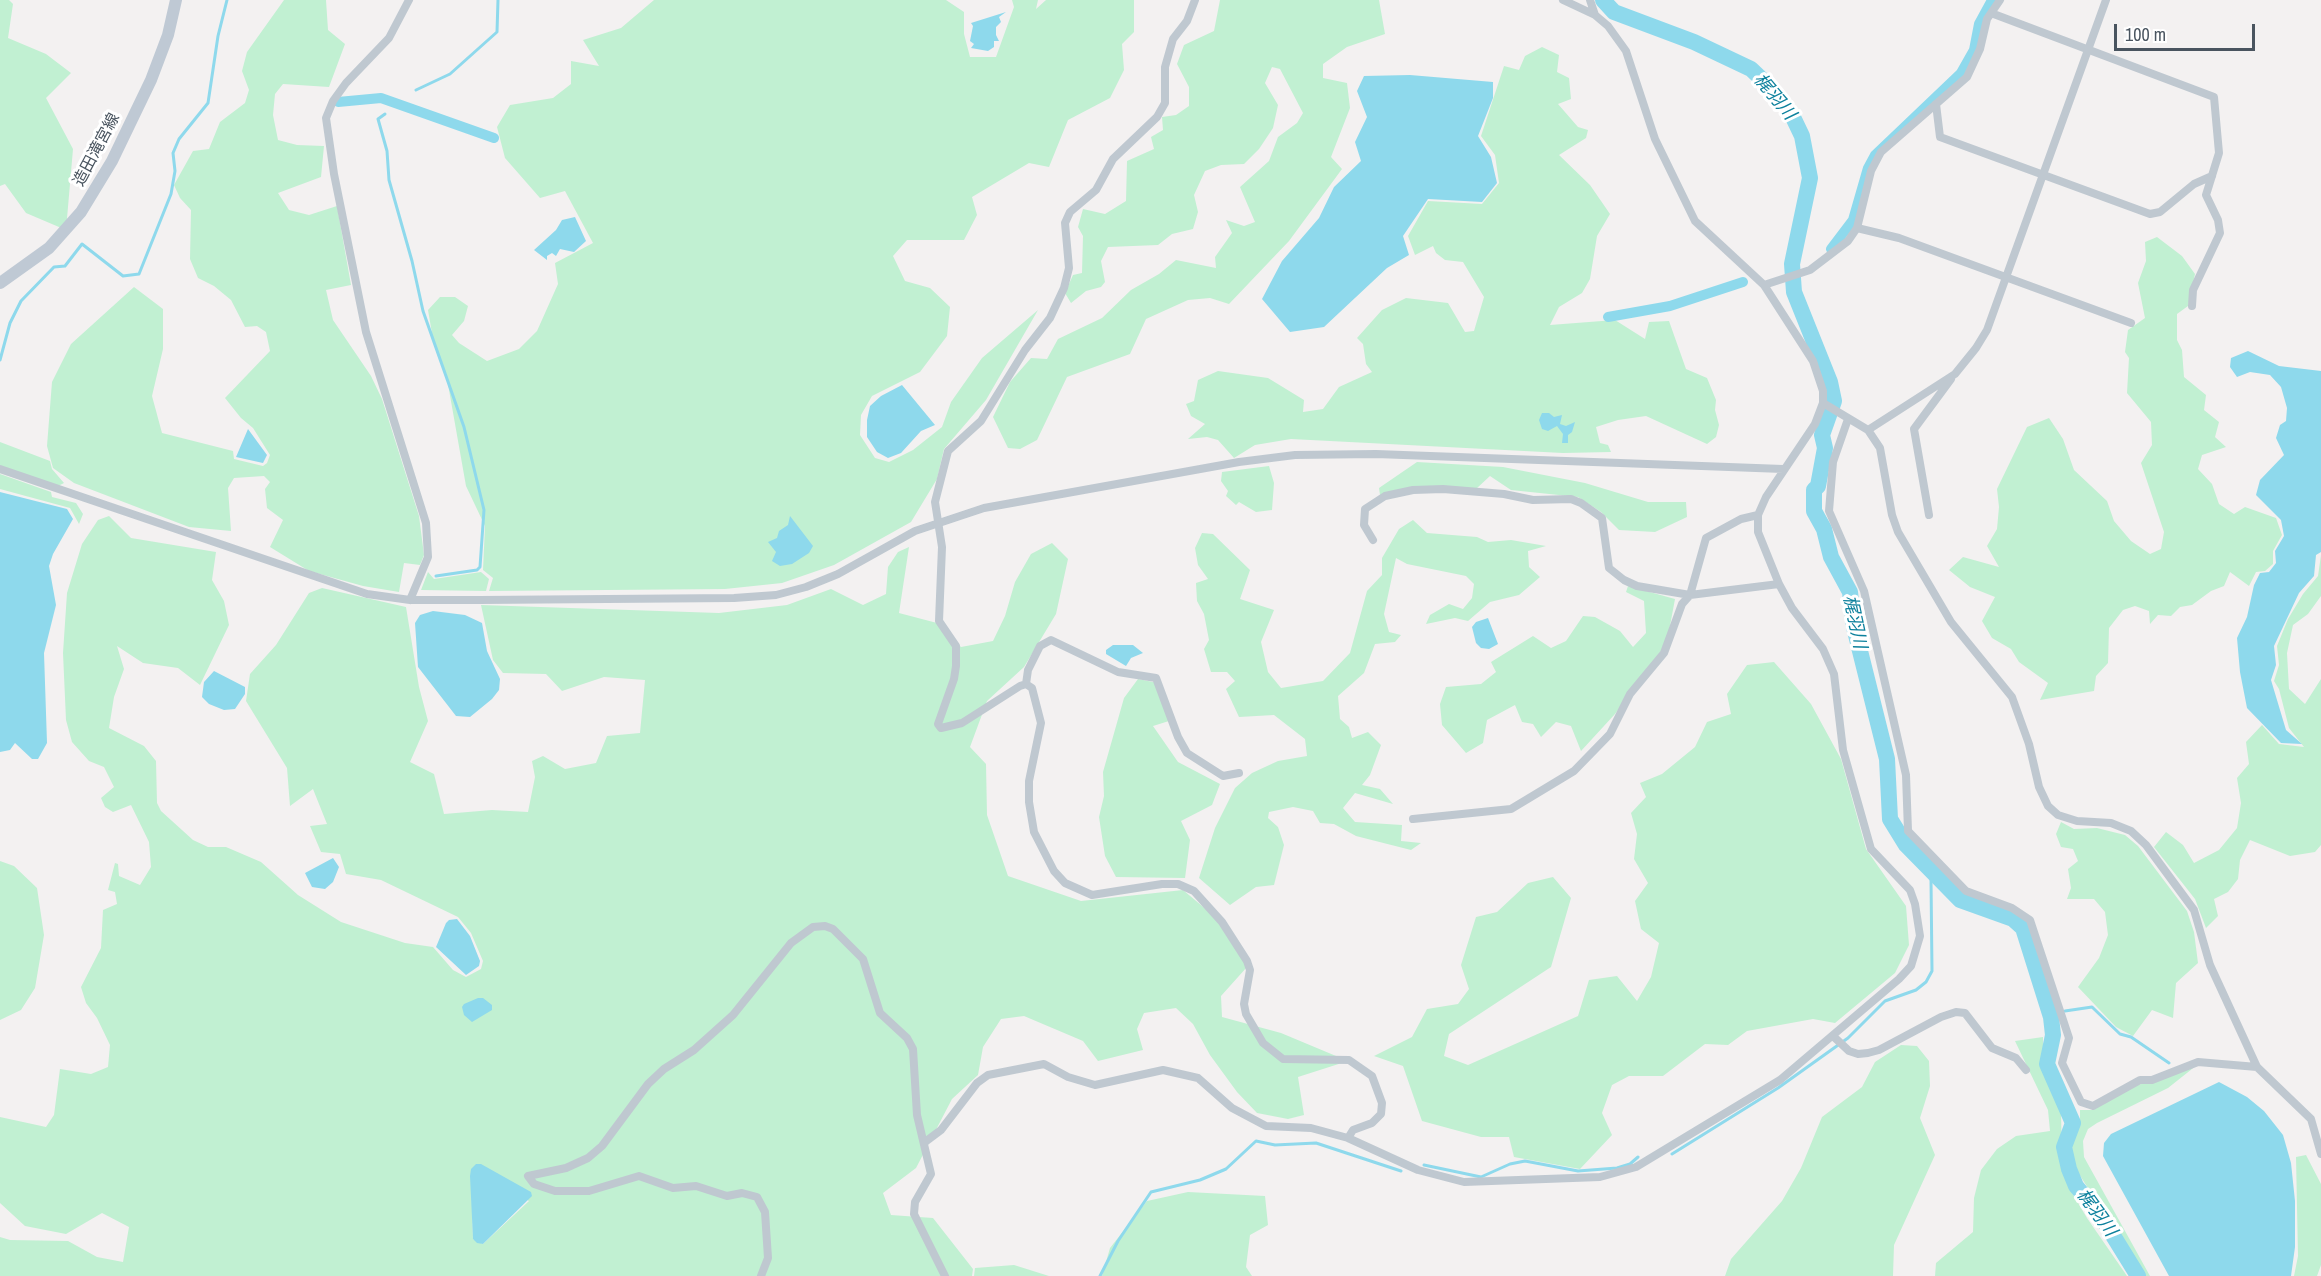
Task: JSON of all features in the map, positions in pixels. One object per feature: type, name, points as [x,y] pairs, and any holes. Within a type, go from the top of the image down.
[{"type":"main road","name":"造田滝宮線","points":[[0,284],[49,248],[81,212],[112,161],[151,80],[168,34],[176,0]]},
{"type":"street","points":[[410,0],[389,38],[346,83],[333,101],[326,118],[334,174],[366,332],[426,523],[428,557],[411,600]]},
{"type":"street","points":[[1026,684],[962,723],[941,728],[938,724],[954,679],[956,646],[939,621],[942,547],[935,502],[948,451],[981,421],[1025,350],[1050,318],[1064,288],[1069,268],[1065,223],[1070,212],[1096,190],[1113,159],[1157,117],[1165,103],[1165,67],[1173,39],[1186,21],[1195,0]]},
{"type":"street","points":[[925,1142],[941,1130],[977,1083],[988,1075],[1044,1064],[1068,1077],[1095,1085],[1149,1071],[1181,1072],[1198,1078],[1232,1108],[1266,1126],[1311,1128],[1348,1138],[1418,1170],[1464,1182],[1600,1177],[1621,1173],[1663,1153],[1838,1041],[1911,966],[1917,951],[1919,922],[1910,890],[1871,849],[1843,750],[1837,691],[1829,660],[1779,584],[1758,532],[1758,515],[1766,497],[1826,406],[1813,361],[1764,285],[1695,221],[1655,139],[1626,51],[1608,26],[1595,15],[1563,0]]},
{"type":"street","points":[[1590,0],[1595,15]]},
{"type":"street","points":[[1764,285],[1810,270],[1838,252],[1857,228],[1870,171],[1881,152],[1966,77],[1980,50],[1991,13],[2000,0]]},
{"type":"street","points":[[1929,514],[1914,429],[1976,348],[1987,330],[2106,0]]},
{"type":"street","points":[[1991,13],[2214,97],[2219,153],[2206,195],[2218,220],[2220,233],[2193,290],[2192,306]]},
{"type":"street","points":[[1936,104],[1940,137],[2150,214],[2160,213],[2194,184],[2212,176]]},
{"type":"street","points":[[1857,228],[1899,238],[2131,323]]},
{"type":"street","points":[[1868,430],[1954,374]]},
{"type":"street","points":[[1826,406],[1868,430],[1880,448],[1892,515],[1898,532],[1952,622],[2012,697],[2029,744],[2039,787],[2048,806],[2058,815],[2077,821],[2111,823],[2131,831],[2146,845],[2194,910],[2210,965],[2257,1066],[2311,1119],[2321,1154]]},
{"type":"street","points":[[1847,418],[1833,462],[1829,511],[1866,600],[1906,775],[1908,831],[1966,891],[2012,908],[2030,920],[2067,1031],[2068,1047],[2062,1063],[2081,1102],[2093,1106],[2140,1080],[2152,1080],[2198,1062],[2257,1066]]},
{"type":"street","points":[[0,469],[329,583],[367,594],[411,600],[735,598],[776,595],[806,587],[838,574],[915,531],[984,508],[1239,462],[1294,455],[1376,454],[1783,469]]},
{"type":"street","points":[[1373,540],[1364,525],[1365,509],[1385,496],[1413,490],[1443,489],[1494,493],[1533,500],[1571,499],[1581,503],[1602,518],[1609,568],[1615,575],[1637,586],[1690,595],[1779,584]]},
{"type":"street","points":[[1413,819],[1511,810],[1574,771],[1610,734],[1630,694],[1664,653],[1682,604],[1690,595],[1706,538],[1741,519],[1758,515]]},
{"type":"street","points":[[1026,684],[1028,670],[1040,646],[1051,640],[1118,672],[1156,678],[1178,737],[1187,753],[1223,776],[1239,772]]},
{"type":"street","points":[[1026,684],[1032,688],[1041,723],[1029,781],[1029,802],[1034,832],[1054,871],[1065,883],[1092,895],[1162,884],[1178,884],[1194,891],[1222,922],[1247,961],[1250,970],[1244,1004],[1246,1014],[1263,1043],[1282,1059],[1349,1060],[1372,1076],[1382,1103],[1381,1114],[1372,1124],[1353,1130],[1348,1138]]},
{"type":"street","points":[[761,1276],[768,1264],[765,1212],[758,1197],[742,1192],[727,1196],[696,1186],[673,1188],[639,1176],[589,1191],[555,1191],[534,1184],[528,1176],[566,1168],[588,1158],[602,1146],[648,1084],[664,1069],[694,1050],[733,1015],[791,943],[813,927],[825,926],[833,929],[863,959],[880,1013],[907,1038],[912,1049],[917,1115],[931,1174],[915,1202],[914,1214],[945,1276]]},
{"type":"street","points":[[1838,1041],[1858,1054],[1874,1052],[1941,1017],[1956,1012],[1965,1012],[1992,1048],[2016,1058],[2026,1070]]},
{"type":"street","points":[[2311,1119],[2321,1120]]},
{"type":"green space","points":[[0,0],[9,0],[13,4],[8,38],[46,54],[71,73],[46,98],[73,149],[66,230],[26,213],[5,184],[0,186]]},
{"type":"green space","points":[[284,0],[326,0],[328,30],[345,44],[329,87],[283,84],[275,94],[273,115],[278,140],[297,145],[324,146],[321,177],[278,193],[289,210],[309,215],[337,206],[351,285],[326,290],[333,320],[371,376],[382,399],[419,516],[424,555],[420,565],[404,563],[399,592],[363,586],[309,571],[270,547],[283,520],[267,508],[265,489],[270,482],[264,476],[234,478],[228,488],[231,531],[189,527],[74,483],[53,468],[47,446],[52,382],[71,344],[134,287],[163,309],[163,349],[152,396],[162,433],[233,451],[234,459],[263,466],[267,463],[270,455],[253,428],[241,418],[225,398],[270,351],[266,332],[257,326],[245,327],[231,300],[214,286],[198,278],[190,259],[191,210],[180,198],[174,185],[193,151],[209,149],[220,122],[245,103],[249,90],[242,71],[247,52]]},
{"type":"green space","points":[[654,0],[946,0],[964,12],[964,34],[970,57],[996,57],[1014,7],[1012,0],[1038,0],[1036,9],[1046,0],[1134,0],[1134,32],[1122,44],[1124,70],[1110,98],[1068,120],[1049,167],[1029,163],[972,197],[977,215],[964,240],[907,240],[893,256],[905,281],[930,288],[950,307],[947,336],[920,372],[872,396],[861,415],[860,435],[875,458],[889,462],[913,450],[942,427],[951,402],[982,358],[1038,310],[986,400],[944,449],[937,479],[911,522],[834,565],[782,583],[725,589],[489,591],[493,578],[483,570],[485,526],[466,486],[446,373],[434,345],[428,310],[440,297],[455,297],[468,306],[464,321],[452,335],[459,343],[487,361],[519,349],[537,331],[558,284],[555,263],[593,243],[565,191],[540,198],[505,158],[497,127],[510,105],[553,98],[571,84],[571,61],[599,66],[583,40],[621,28]]},
{"type":"green space","points":[[1220,0],[1379,0],[1385,34],[1347,47],[1323,64],[1323,78],[1347,83],[1350,108],[1331,157],[1342,169],[1289,241],[1229,304],[1210,298],[1188,300],[1146,319],[1130,354],[1067,377],[1037,440],[1020,449],[1008,448],[993,417],[1010,382],[1031,358],[1047,359],[1058,339],[1102,318],[1131,290],[1159,274],[1176,260],[1216,268],[1215,257],[1232,233],[1226,220],[1244,226],[1255,222],[1240,187],[1269,161],[1278,137],[1297,123],[1303,113],[1280,69],[1272,67],[1265,83],[1278,105],[1273,128],[1259,149],[1244,164],[1221,165],[1205,171],[1194,195],[1198,212],[1193,229],[1172,234],[1158,245],[1108,247],[1101,261],[1105,282],[1101,287],[1086,291],[1071,303],[1065,293],[1073,275],[1082,273],[1083,236],[1078,227],[1083,209],[1105,214],[1126,201],[1127,161],[1154,149],[1151,137],[1163,130],[1162,117],[1176,115],[1189,106],[1189,87],[1177,64],[1184,45],[1214,31]]},
{"type":"green space","points":[[1542,47],[1559,55],[1557,72],[1569,78],[1571,99],[1558,104],[1578,127],[1588,130],[1586,138],[1559,155],[1590,185],[1610,214],[1597,236],[1590,279],[1582,293],[1559,307],[1550,325],[1615,320],[1645,339],[1649,322],[1669,321],[1686,369],[1707,378],[1716,400],[1715,410],[1719,425],[1716,437],[1707,444],[1646,416],[1618,420],[1596,427],[1600,443],[1608,445],[1611,452],[1563,453],[1291,439],[1255,445],[1234,458],[1218,440],[1207,437],[1188,439],[1205,424],[1191,416],[1186,404],[1194,401],[1198,380],[1218,371],[1268,378],[1304,400],[1303,412],[1323,409],[1339,387],[1372,372],[1366,364],[1363,344],[1357,338],[1382,310],[1406,298],[1448,303],[1465,332],[1474,331],[1484,297],[1463,262],[1445,260],[1436,253],[1433,246],[1415,255],[1408,236],[1428,201],[1482,204],[1499,183],[1495,155],[1481,136],[1504,66],[1519,70],[1525,56]]},
{"type":"green space","points":[[2157,237],[2182,256],[2195,274],[2188,306],[2177,314],[2177,340],[2182,350],[2184,377],[2206,395],[2204,410],[2219,422],[2215,437],[2226,447],[2202,455],[2198,469],[2212,484],[2219,504],[2234,514],[2245,507],[2276,518],[2282,535],[2273,551],[2273,564],[2265,571],[2256,572],[2249,586],[2230,572],[2224,586],[2211,591],[2192,605],[2180,607],[2171,616],[2158,615],[2150,624],[2149,611],[2135,606],[2123,610],[2109,628],[2108,663],[2096,676],[2094,691],[2040,700],[2048,683],[2019,662],[2011,649],[1992,638],[1982,621],[1995,597],[1970,587],[1949,570],[1963,557],[1999,567],[1987,546],[1997,529],[1999,507],[1997,489],[2027,427],[2049,418],[2063,439],[2074,470],[2107,501],[2114,521],[2131,541],[2150,554],[2161,549],[2164,532],[2141,463],[2152,445],[2151,422],[2127,393],[2129,358],[2125,352],[2128,330],[2145,318],[2138,283],[2146,261],[2145,242]]},
{"type":"green space","points":[[0,442],[50,461],[52,469],[64,483],[58,486],[0,466]]},
{"type":"green space","points":[[1417,462],[1503,467],[1585,483],[1648,502],[1686,502],[1687,517],[1655,532],[1619,530],[1601,512],[1578,497],[1511,490],[1490,476],[1476,489],[1380,495],[1379,488]]},
{"type":"green space","points":[[1269,466],[1274,483],[1272,510],[1256,512],[1239,502],[1236,505],[1226,496],[1228,491],[1221,481],[1222,472]]},
{"type":"green space","points":[[0,474],[51,492],[52,497],[76,503],[83,514],[79,524],[70,508],[0,489]]},
{"type":"green space","points":[[109,516],[131,538],[216,552],[212,580],[224,601],[229,625],[200,685],[178,668],[143,663],[117,646],[124,669],[114,697],[109,728],[144,746],[156,761],[157,803],[161,811],[193,840],[208,847],[226,847],[261,862],[298,895],[341,922],[405,943],[433,947],[453,970],[466,977],[481,969],[483,961],[471,933],[458,917],[381,880],[346,874],[340,854],[321,852],[310,826],[327,824],[313,789],[290,806],[287,768],[246,701],[250,674],[276,645],[309,593],[322,588],[406,607],[419,687],[428,721],[410,762],[434,774],[444,814],[492,810],[528,812],[535,777],[532,761],[543,756],[565,769],[596,763],[607,736],[640,733],[645,680],[604,677],[562,691],[546,674],[503,673],[493,660],[481,605],[719,613],[787,605],[831,589],[863,605],[886,594],[888,567],[898,552],[909,547],[899,613],[937,623],[961,647],[993,641],[1005,616],[1015,582],[1031,554],[1052,543],[1068,559],[1056,614],[1024,667],[987,701],[970,747],[986,764],[987,815],[1008,876],[1081,901],[1183,890],[1214,916],[1247,967],[1221,996],[1222,1017],[1281,1033],[1348,1061],[1298,1077],[1304,1115],[1288,1119],[1257,1113],[1237,1092],[1210,1055],[1193,1024],[1176,1008],[1144,1013],[1137,1029],[1143,1050],[1098,1061],[1083,1041],[1024,1016],[1001,1019],[983,1047],[978,1075],[952,1099],[916,1168],[883,1193],[891,1215],[933,1218],[973,1269],[972,1276],[0,1276],[0,1237],[10,1240],[68,1241],[97,1257],[123,1262],[129,1227],[102,1213],[66,1234],[25,1226],[0,1203],[0,1117],[46,1127],[54,1115],[60,1069],[91,1074],[108,1067],[110,1045],[97,1018],[86,1003],[81,987],[101,948],[103,910],[117,904],[115,892],[108,890],[115,863],[118,864],[119,876],[140,885],[151,867],[149,842],[131,805],[113,812],[105,807],[101,798],[114,787],[104,767],[89,761],[72,742],[66,720],[63,653],[67,593],[82,544],[98,520]],"holes":[[[471,1169],[529,1201],[483,1244],[473,1239]]]},
{"type":"green space","points":[[1413,520],[1427,533],[1477,537],[1488,542],[1511,540],[1546,546],[1528,551],[1529,567],[1540,577],[1519,595],[1490,602],[1468,621],[1455,618],[1426,624],[1430,615],[1449,604],[1463,609],[1472,598],[1474,584],[1466,576],[1407,564],[1396,558],[1384,614],[1389,632],[1401,635],[1395,642],[1375,644],[1364,673],[1338,696],[1340,719],[1349,727],[1352,738],[1368,732],[1381,745],[1370,775],[1362,785],[1380,789],[1393,804],[1355,793],[1343,808],[1355,822],[1402,825],[1401,841],[1421,843],[1411,850],[1356,836],[1334,824],[1320,823],[1313,811],[1293,807],[1269,812],[1268,818],[1278,827],[1284,845],[1274,885],[1256,887],[1230,905],[1199,878],[1215,828],[1235,788],[1252,773],[1278,761],[1307,756],[1305,739],[1274,715],[1239,717],[1226,689],[1235,681],[1227,672],[1211,672],[1204,649],[1209,640],[1204,614],[1197,601],[1196,583],[1208,579],[1198,565],[1195,548],[1202,533],[1213,534],[1250,570],[1240,599],[1274,610],[1261,642],[1268,672],[1281,688],[1323,681],[1350,653],[1367,591],[1382,575],[1382,558],[1399,529]]},
{"type":"green space","points":[[2321,555],[2321,596],[2308,614],[2293,625],[2287,653],[2289,689],[2305,704],[2321,679],[2321,845],[2315,852],[2290,856],[2250,840],[2240,860],[2238,879],[2228,892],[2214,899],[2218,916],[2206,928],[2195,899],[2154,847],[2166,832],[2183,845],[2194,863],[2219,850],[2237,828],[2241,803],[2237,778],[2249,764],[2246,742],[2262,725],[2279,744],[2304,747],[2289,728],[2279,689],[2274,681],[2279,665],[2277,646],[2288,619],[2303,594],[2318,576]]},
{"type":"green space","points":[[428,572],[434,579],[481,572],[489,579],[486,591],[421,590]]},
{"type":"green space","points":[[1628,586],[1675,599],[1669,631],[1661,651],[1615,714],[1581,751],[1571,726],[1556,722],[1541,737],[1533,724],[1522,722],[1515,705],[1487,720],[1483,743],[1466,753],[1442,725],[1440,704],[1446,687],[1481,684],[1496,672],[1491,662],[1533,636],[1551,648],[1566,641],[1583,616],[1595,617],[1620,631],[1633,647],[1646,633],[1644,601],[1626,592]]},
{"type":"green space","points":[[1774,662],[1811,704],[1841,759],[1866,849],[1906,906],[1909,945],[1895,973],[1835,1023],[1813,1019],[1747,1031],[1728,1045],[1705,1044],[1663,1076],[1629,1076],[1612,1085],[1602,1113],[1612,1135],[1580,1169],[1514,1157],[1509,1137],[1481,1137],[1422,1121],[1403,1066],[1374,1056],[1412,1037],[1427,1009],[1458,1004],[1469,989],[1461,965],[1476,917],[1497,912],[1528,883],[1553,877],[1571,898],[1551,967],[1449,1034],[1444,1056],[1468,1065],[1578,1016],[1589,980],[1617,976],[1637,1001],[1651,977],[1659,943],[1641,929],[1635,901],[1648,883],[1634,859],[1637,834],[1631,813],[1646,797],[1640,783],[1662,774],[1695,747],[1707,722],[1731,714],[1727,694],[1747,665]]},
{"type":"green space","points":[[1138,679],[1158,683],[1169,721],[1153,726],[1178,762],[1220,784],[1212,805],[1181,821],[1190,840],[1185,878],[1116,877],[1105,856],[1099,817],[1104,796],[1103,772],[1124,698]]},
{"type":"green space","points":[[2061,822],[2074,829],[2097,828],[2125,835],[2138,846],[2187,911],[2194,932],[2198,963],[2176,983],[2173,1018],[2152,1010],[2133,1036],[2116,1027],[2078,987],[2099,958],[2108,935],[2105,912],[2094,899],[2067,899],[2071,888],[2068,869],[2078,861],[2073,849],[2061,847],[2056,834]]},
{"type":"green space","points":[[0,861],[14,866],[37,888],[44,935],[35,988],[21,1010],[0,1020]]},
{"type":"green space","points":[[2043,1037],[2043,1064],[2061,1111],[2062,1162],[2068,1186],[2127,1276],[1935,1276],[1936,1263],[1973,1232],[1974,1198],[1981,1170],[1997,1149],[2016,1136],[2050,1131],[2048,1110],[2015,1041]]},
{"type":"green space","points":[[1901,1045],[1917,1046],[1929,1061],[1930,1086],[1920,1118],[1935,1155],[1894,1245],[1893,1276],[1725,1276],[1731,1259],[1782,1201],[1801,1168],[1822,1117],[1862,1087],[1875,1062]]},
{"type":"green space","points":[[2197,1065],[2168,1088],[2088,1129],[2083,1141],[2084,1157],[2150,1276],[2144,1276],[2079,1174],[2071,1158],[2069,1145],[2080,1120],[2080,1110],[2093,1110],[2137,1085],[2163,1079]]},
{"type":"green space","points":[[2306,1155],[2321,1184],[2321,1265],[2317,1276],[2294,1276],[2298,1256],[2296,1157]]},
{"type":"green space","points":[[1188,1192],[1265,1196],[1268,1225],[1250,1235],[1246,1267],[1252,1276],[1102,1276],[1110,1248],[1147,1201]]},
{"type":"green space","points":[[1014,1265],[1049,1276],[974,1276],[975,1268]]},
{"type":"water","points":[[1006,12],[999,17],[1001,22],[996,27],[996,35],[999,41],[994,41],[994,47],[988,51],[971,48],[974,44],[970,41],[973,26],[971,23]]},
{"type":"water","points":[[1410,75],[1493,82],[1493,98],[1478,136],[1491,157],[1497,183],[1482,202],[1428,199],[1403,236],[1409,255],[1387,268],[1324,327],[1290,332],[1262,299],[1282,261],[1319,218],[1334,187],[1361,161],[1355,142],[1367,117],[1357,91],[1364,76]]},
{"type":"water","points":[[575,217],[586,241],[574,252],[560,249],[556,256],[552,253],[547,256],[547,260],[534,250],[556,230],[562,220]]},
{"type":"water","points":[[2248,351],[2279,366],[2321,371],[2321,552],[2316,555],[2314,576],[2299,593],[2274,646],[2276,665],[2271,680],[2286,730],[2302,744],[2281,743],[2247,708],[2240,672],[2237,638],[2247,617],[2254,585],[2260,573],[2269,572],[2276,563],[2275,551],[2284,536],[2281,520],[2256,495],[2260,480],[2284,455],[2276,438],[2280,425],[2286,421],[2287,408],[2281,387],[2270,375],[2250,372],[2237,377],[2230,367],[2231,358]]},
{"type":"water","points":[[902,385],[935,425],[921,431],[901,453],[888,458],[877,452],[867,437],[867,420],[870,406],[881,396]]},
{"type":"water","points":[[1542,413],[1549,413],[1554,417],[1562,415],[1560,424],[1566,426],[1575,422],[1572,432],[1568,435],[1568,443],[1562,443],[1563,434],[1557,426],[1548,431],[1542,429],[1539,420]]},
{"type":"water","points":[[248,429],[267,455],[263,463],[236,457]]},
{"type":"water","points":[[0,492],[67,509],[73,519],[53,554],[49,566],[56,605],[44,653],[47,743],[38,759],[32,759],[15,743],[10,750],[0,752]]},
{"type":"water","points":[[790,516],[813,546],[809,553],[792,564],[780,566],[772,561],[776,552],[768,542],[777,538],[779,531],[788,525]]},
{"type":"water","points":[[433,611],[465,615],[482,623],[487,651],[500,679],[499,690],[492,699],[470,717],[456,716],[418,667],[415,623],[420,615]]},
{"type":"water","points":[[1488,618],[1498,644],[1489,649],[1481,648],[1476,643],[1472,627],[1476,622]]},
{"type":"water","points":[[1113,645],[1133,645],[1143,653],[1131,658],[1126,666],[1106,654],[1106,650]]},
{"type":"water","points":[[214,671],[245,687],[245,694],[235,709],[224,710],[209,704],[202,697],[204,682]]},
{"type":"water","points":[[333,858],[339,867],[333,882],[325,889],[312,887],[305,873]]},
{"type":"water","points":[[457,919],[470,936],[480,961],[479,966],[466,975],[436,947],[446,923]]},
{"type":"water","points":[[478,998],[483,998],[492,1005],[492,1010],[472,1022],[464,1015],[462,1007]]},
{"type":"water","points":[[2219,1082],[2247,1097],[2264,1111],[2283,1135],[2291,1163],[2295,1201],[2295,1247],[2291,1276],[2169,1276],[2103,1156],[2104,1143],[2111,1134]]},
{"type":"water","points":[[476,1164],[481,1164],[531,1192],[532,1196],[483,1244],[473,1239],[470,1176],[471,1169]]},
{"type":"waterway","points":[[0,360],[10,323],[21,301],[54,267],[65,266],[82,244],[123,276],[139,274],[171,194],[175,171],[173,153],[179,139],[208,103],[218,36],[227,0]]},
{"type":"waterway","points":[[416,90],[450,74],[497,32],[498,0]]},
{"type":"waterway","name":"梶羽川","points":[[1603,0],[1614,12],[1694,42],[1751,69],[1771,88],[1791,113],[1802,136],[1810,178],[1792,264],[1794,292],[1830,382],[1834,401],[1822,435],[1825,448],[1818,486],[1814,490],[1814,511],[1824,529],[1831,557],[1850,592],[1854,627],[1887,759],[1890,819],[1906,845],[1960,900],[2013,919],[2023,928],[2051,1017],[2053,1035],[2047,1064],[2073,1123],[2064,1147],[2069,1169],[2076,1186],[2101,1216],[2138,1276]]},
{"type":"waterway","points":[[1831,249],[1853,220],[1868,168],[1875,155],[1961,73],[1974,50],[1979,24],[1992,0]]},
{"type":"waterway","points":[[338,102],[381,98],[494,138]]},
{"type":"waterway","points":[[385,114],[378,119],[387,151],[389,180],[412,261],[423,311],[464,427],[484,510],[480,567],[477,570],[436,576]]},
{"type":"waterway","points":[[1608,317],[1670,306],[1743,282]]},
{"type":"waterway","points":[[1672,1154],[1778,1088],[1848,1038],[1885,1001],[1916,990],[1926,982],[1932,971],[1931,880],[1936,876]]},
{"type":"waterway","points":[[2065,1011],[2092,1007],[2120,1034],[2131,1037],[2169,1063]]},
{"type":"waterway","points":[[1100,1276],[1118,1241],[1151,1192],[1200,1180],[1226,1169],[1256,1141],[1275,1145],[1316,1143],[1401,1171]]},
{"type":"waterway","points":[[1424,1165],[1481,1177],[1510,1164],[1525,1161],[1578,1171],[1617,1168],[1630,1164],[1638,1157]]}]
